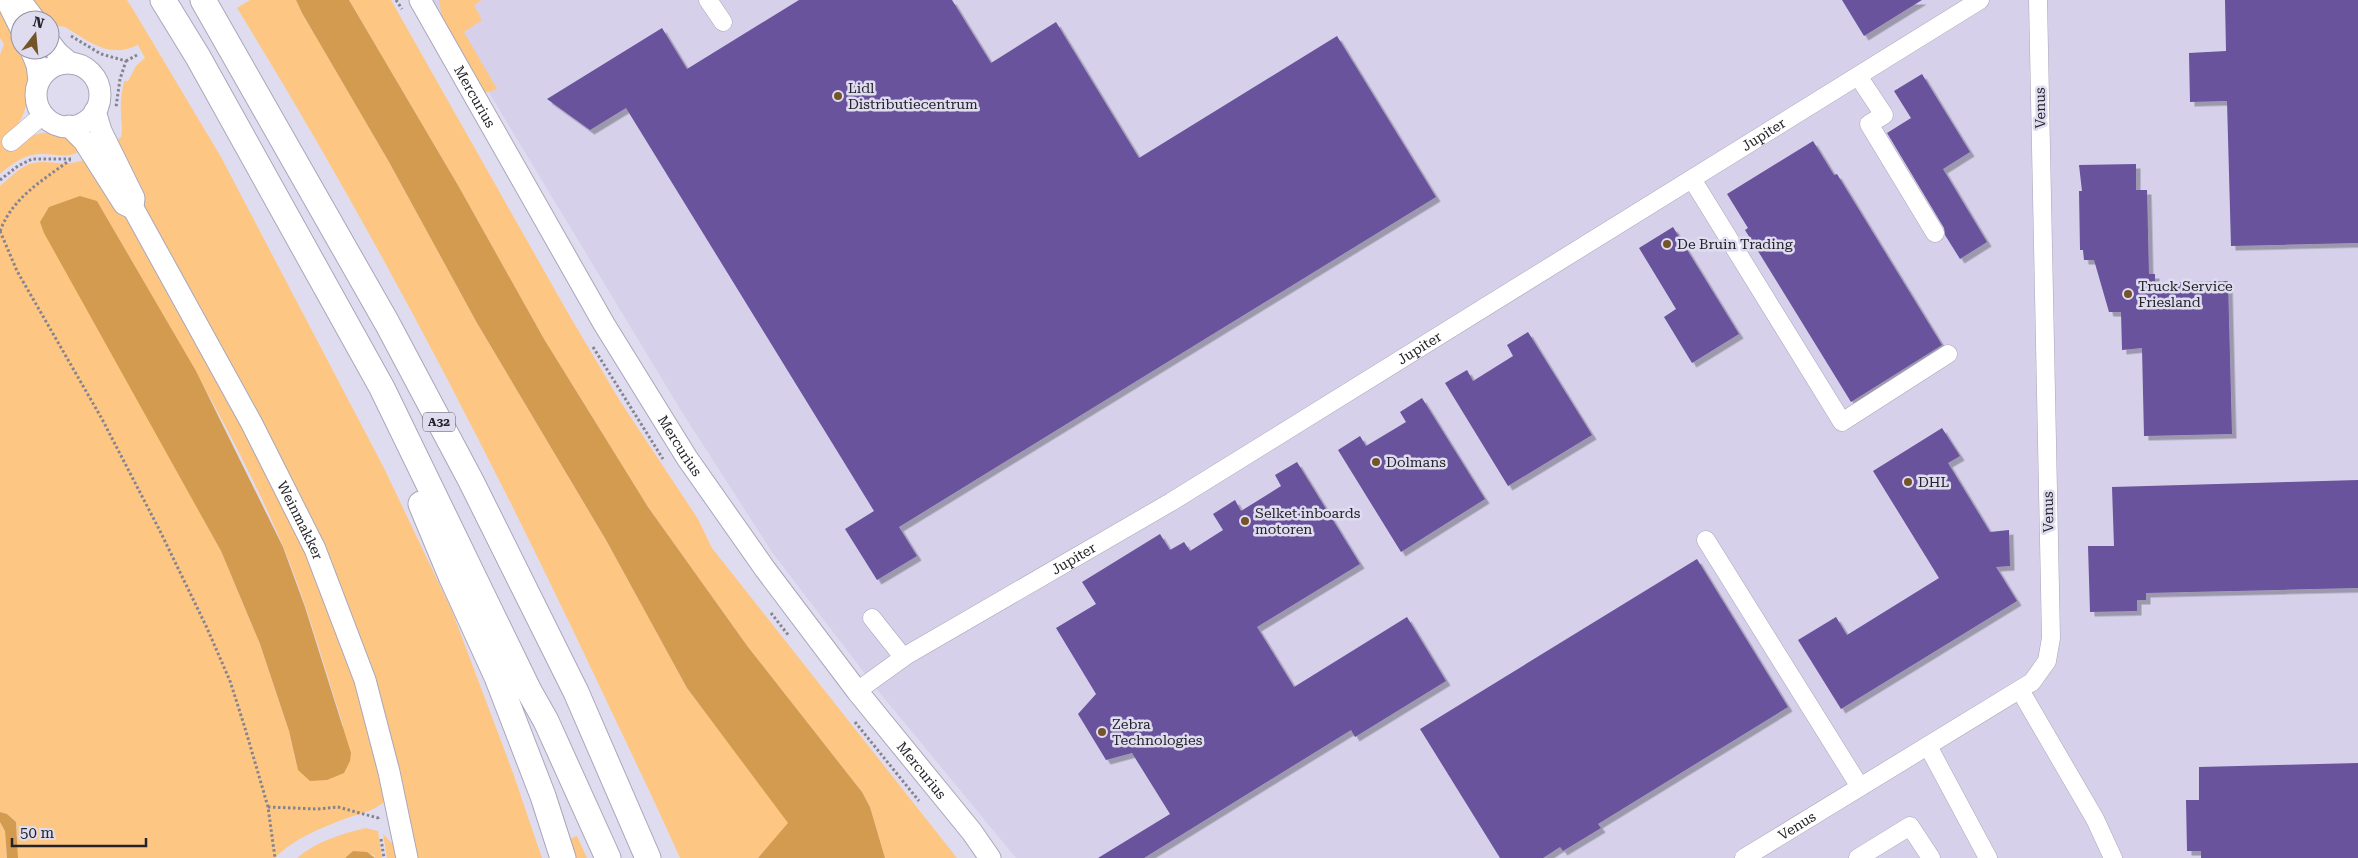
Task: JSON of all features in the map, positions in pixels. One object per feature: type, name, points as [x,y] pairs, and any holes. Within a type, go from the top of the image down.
[{"type":"highway","name":"A32","points":[[163,0],[198,57],[382,388],[529,691],[546,721],[608,858]]},
{"type":"highway","name":"A32","points":[[203,0],[387,323],[471,481],[576,692],[648,858]]},
{"type":"highway","name":"A32","points":[[382,388],[412,481],[451,576],[497,677],[543,796],[563,858]]},
{"type":"main road","points":[[20,0],[28,10]]},
{"type":"main road","name":"Mercurius","points":[[420,0],[604,324],[687,458],[764,569],[857,691],[972,832],[990,858]]},
{"type":"main road","points":[[60,55],[70,63]]},
{"type":"main road","points":[[36,60],[39,80],[36,98],[43,115],[55,124],[69,126],[84,122],[105,111],[99,99],[96,80],[83,66],[70,63],[52,67],[39,80]]},
{"type":"main road","name":"Weinmakker","points":[[105,111],[101,131],[134,198],[134,208],[248,415],[315,549],[365,680],[389,772],[407,858]]},
{"type":"main road","name":"Weinmakker","points":[[69,126],[84,141],[124,204],[134,208]]},
{"type":"street","points":[[708,0],[723,22]]},
{"type":"street","name":"Jupiter","points":[[857,691],[903,657],[1171,502],[1980,0]]},
{"type":"street","name":"Venus","points":[[1744,858],[2020,690],[2032,682],[2047,661],[2051,638],[2038,0]]},
{"type":"street","points":[[1858,76],[1884,115],[1869,124],[1935,233]]},
{"type":"street","points":[[11,142],[43,115]]},
{"type":"street","points":[[1692,179],[1842,422],[1948,354]]},
{"type":"street","points":[[1706,540],[1860,787]]},
{"type":"street","points":[[872,618],[903,657]]},
{"type":"street","points":[[2020,690],[2094,819],[2111,856]]},
{"type":"street","points":[[1928,746],[1988,858]]},
{"type":"street","points":[[1858,858],[1910,826],[1931,858]]},
{"type":"path","points":[[60,38],[126,61]]},
{"type":"path","points":[[105,111],[126,61],[137,55]]},
{"type":"path","points":[[77,158],[71,160],[39,182],[16,203],[0,231],[17,271],[102,419],[160,531],[207,628],[230,682],[268,807],[275,858]]},
{"type":"path","points":[[0,180],[18,166],[32,159],[71,160]]},
{"type":"path","points":[[268,807],[317,809],[338,807],[378,818],[379,825]]},
{"type":"path","points":[[380,832],[384,858]]},
{"type":"shaded area","points":[[0,0],[10,20],[10,60],[26,60],[27,70],[27,99],[25,109],[16,127],[27,138],[50,132],[63,136],[82,150],[72,155],[39,154],[28,156],[0,174],[0,55],[4,44],[0,38]]},
{"type":"shaded area","points":[[27,0],[127,0],[134,11],[221,157],[384,468],[452,611],[512,770],[542,858],[416,858],[409,813],[387,720],[353,623],[113,143],[121,137],[121,105],[124,81],[128,81],[136,66],[145,58],[138,45],[118,50],[100,47],[65,27],[60,26],[60,10],[35,10]]},
{"type":"shaded area","points":[[250,0],[296,0],[389,162],[477,323],[606,540],[687,688],[789,823],[758,858],[680,858],[549,582],[466,415],[378,250],[237,8]]},
{"type":"shaded area","points":[[296,0],[349,0],[459,187],[544,339],[648,507],[748,647],[862,792],[870,807],[885,858],[758,858],[788,823],[687,688],[606,540],[477,323],[389,162]]},
{"type":"shaded area","points":[[349,0],[391,0],[568,313],[620,401],[698,519],[712,548],[957,858],[885,858],[870,807],[862,792],[748,647],[648,507],[544,339],[459,187]]},
{"type":"shaded area","points":[[433,0],[2358,0],[2358,858],[1016,858],[875,687],[772,552],[680,409]]},
{"type":"shaded area","points":[[439,0],[482,0],[474,5],[482,20],[464,32],[497,89],[485,93],[442,18]]},
{"type":"shaded area","points":[[87,158],[127,215],[219,383],[303,543],[356,685],[386,800],[373,809],[309,834],[290,845],[275,858],[18,858],[16,822],[7,814],[0,812],[0,186],[19,169],[33,163],[73,163]],"holes":[[[97,201],[242,457],[283,546],[308,613],[343,725],[298,770],[289,731],[260,644],[221,551],[173,463]]]},
{"type":"shaded area","points":[[80,196],[97,201],[196,371],[283,547],[305,607],[351,753],[350,761],[344,773],[327,780],[310,781],[298,770],[289,731],[260,644],[221,551],[44,233],[40,222],[49,207]]},
{"type":"shaded area","points":[[0,812],[7,814],[16,822],[18,858],[7,858],[5,831],[0,822]]},
{"type":"shaded area","points":[[0,822],[5,831],[7,858],[0,858]]},
{"type":"shaded area","points":[[366,828],[378,831],[382,858],[375,858],[374,855],[353,851],[345,858],[297,858],[313,847],[330,839]]},
{"type":"shaded area","points":[[383,834],[396,847],[398,858],[387,858]]},
{"type":"shaded area","points":[[577,836],[587,858],[574,858],[569,839]]},
{"type":"shaded area","points":[[353,851],[367,852],[375,858],[345,858]]},
{"type":"building","points":[[799,0],[952,0],[991,63],[1056,22],[1139,158],[1337,36],[1436,197],[899,527],[917,556],[877,580],[845,529],[874,511],[626,108],[590,130],[547,99],[662,28],[687,69]]},
{"type":"building","points":[[1842,0],[1922,0],[1864,36]]},
{"type":"building","points":[[2225,0],[2358,0],[2358,243],[2231,246],[2227,101],[2190,102],[2189,53],[2226,51]]},
{"type":"building","points":[[1922,74],[1970,152],[1943,169],[1987,242],[1960,259],[1945,235],[1944,228],[1887,133],[1911,118],[1894,91]]},
{"type":"building","points":[[1813,141],[1834,175],[1837,174],[1942,345],[1851,402],[1745,230],[1748,228],[1727,194]]},
{"type":"building","points":[[2136,164],[2136,190],[2147,190],[2149,274],[2155,274],[2155,283],[2228,281],[2232,434],[2144,436],[2142,348],[2122,350],[2121,312],[2109,312],[2094,260],[2084,260],[2083,250],[2080,250],[2079,191],[2082,191],[2079,165]]},
{"type":"building","points":[[1673,227],[1739,334],[1692,363],[1664,317],[1676,309],[1639,248]]},
{"type":"building","points":[[1528,332],[1592,435],[1508,486],[1445,383],[1467,370],[1473,381],[1513,356],[1507,345]]},
{"type":"building","points":[[1422,398],[1485,499],[1401,552],[1338,450],[1360,436],[1366,446],[1406,422],[1400,412]]},
{"type":"building","points":[[1942,428],[1960,456],[1948,463],[1990,532],[2009,530],[2010,566],[1996,567],[2017,601],[1841,709],[1798,640],[1836,617],[1847,635],[1939,578],[1873,471]]},
{"type":"building","points":[[1297,462],[1360,564],[1257,627],[1294,687],[1407,617],[1446,681],[1355,737],[1351,730],[1144,858],[1098,858],[1170,814],[1132,753],[1106,760],[1078,714],[1096,694],[1056,628],[1096,604],[1082,582],[1160,534],[1170,550],[1184,542],[1190,551],[1223,530],[1213,514],[1235,500],[1241,511],[1281,486],[1275,475]]},
{"type":"building","points":[[2358,480],[2358,588],[2146,593],[2146,600],[2137,600],[2137,611],[2090,612],[2088,546],[2114,546],[2112,487]]},
{"type":"building","points":[[1697,559],[1788,707],[1598,824],[1601,828],[1563,851],[1560,847],[1543,858],[1500,858],[1420,729]]},
{"type":"building","points":[[2358,763],[2358,858],[2201,858],[2201,851],[2187,851],[2186,800],[2199,800],[2199,767]]},
{"type":"place","name":"Lidl Distributiecentrum","points":[[838,96]]},
{"type":"place","name":"De Bruin Trading","points":[[1667,244]]},
{"type":"place","name":"Truck Service Friesland","points":[[2128,294]]},
{"type":"place","name":"Dolmans","points":[[1376,462]]},
{"type":"place","name":"DHL","points":[[1908,482]]},
{"type":"place","name":"Selket inboards motoren","points":[[1245,521]]},
{"type":"place","name":"Zebra Technologies","points":[[1102,732]]}]
